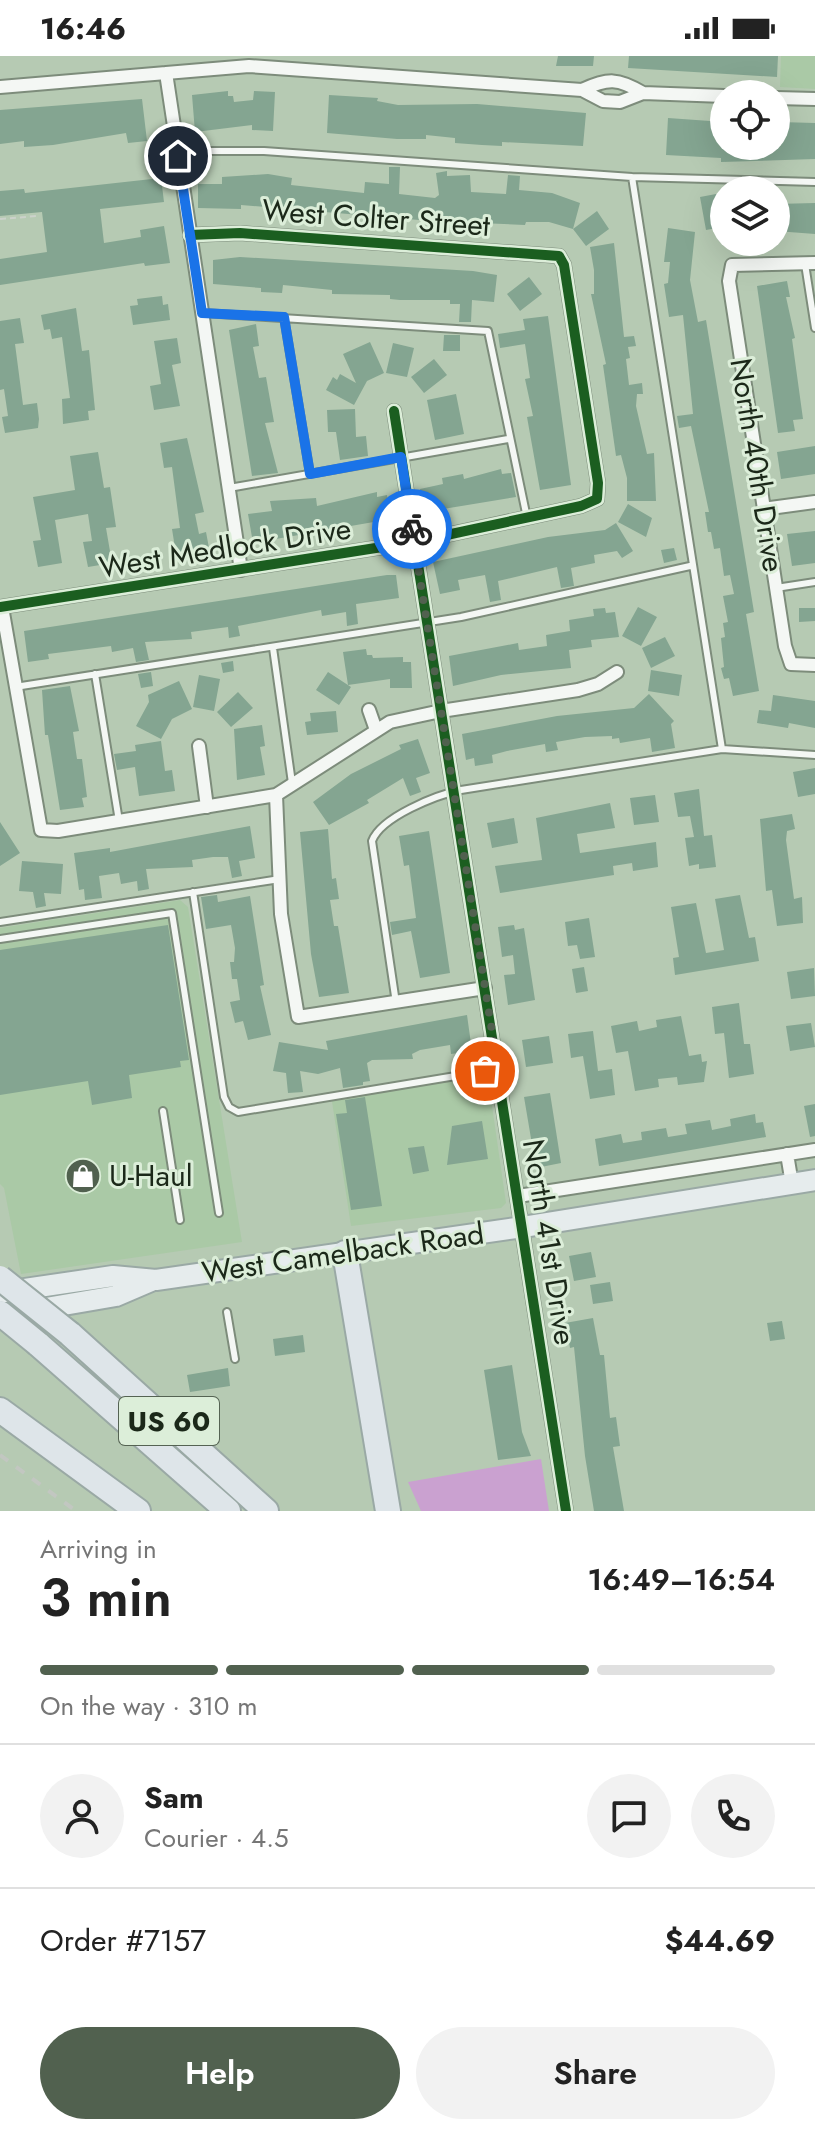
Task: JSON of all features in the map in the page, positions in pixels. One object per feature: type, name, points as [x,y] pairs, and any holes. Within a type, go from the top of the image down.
[{"type":"highway","points":[[345,1253],[388,1511]]},
{"type":"highway","name":"US 60","points":[[0,1278],[70,1334],[266,1511]]},
{"type":"highway","name":"US 60","points":[[0,1315],[38,1344],[228,1511]]},
{"type":"highway","points":[[0,1410],[10,1421],[138,1511]]},
{"type":"main road","name":"West Camelback Road","points":[[0,1292],[113,1276],[156,1280],[523,1227],[815,1180]]},
{"type":"main road","name":"West Camelback Road","points":[[0,1315],[116,1296],[156,1280]]},
{"type":"street","points":[[0,87],[249,66],[582,90],[603,101],[620,102],[643,93],[710,95]]},
{"type":"street","points":[[166,73],[241,570]]},
{"type":"street","points":[[582,90],[605,79],[622,80],[643,93]]},
{"type":"street","points":[[790,98],[815,99]]},
{"type":"street","name":"West Colter Street","points":[[190,235],[240,233],[559,256],[564,265],[596,467],[597,499]]},
{"type":"street","name":"North 40th Drive","points":[[810,263],[732,265],[729,281],[785,646],[791,664],[815,665]]},
{"type":"street","name":"North 41st Drive","points":[[394,411],[566,1511]]},
{"type":"street","name":"West Medlock Drive","points":[[1,607],[414,542],[581,506],[597,499]]},
{"type":"street","points":[[763,509],[815,502]]},
{"type":"street","points":[[1,607],[41,830],[119,821],[276,795],[390,722],[578,690],[598,684],[617,672]]},
{"type":"street","points":[[369,710],[376,730]]},
{"type":"street","points":[[199,746],[207,807]]},
{"type":"street","points":[[276,795],[281,914],[298,1017],[485,988]]},
{"type":"street","name":"West Camelback Road","points":[[518,1196],[815,1150]]},
{"type":"street","points":[[787,1154],[792,1184]]},
{"type":"lane","points":[[178,156],[210,151],[264,151],[632,177],[815,182]]},
{"type":"lane","points":[[632,177],[690,566],[722,749]]},
{"type":"lane","points":[[810,263],[815,328]]},
{"type":"lane","points":[[202,313],[488,331],[508,439],[527,518]]},
{"type":"lane","points":[[284,317],[310,474]]},
{"type":"lane","points":[[229,488],[508,439]]},
{"type":"lane","points":[[15,687],[427,623],[690,566]]},
{"type":"lane","points":[[776,588],[815,582]]},
{"type":"lane","points":[[273,648],[293,785]]},
{"type":"lane","points":[[95,674],[119,821]]},
{"type":"lane","points":[[396,1003],[372,841],[376,830],[429,799],[454,791],[722,749],[815,755]]},
{"type":"lane","points":[[0,922],[280,879]]},
{"type":"lane","points":[[193,892],[224,1097],[229,1107],[238,1112],[498,1069]]},
{"type":"lane","points":[[0,939],[172,913],[219,1213]]},
{"type":"lane","points":[[163,1111],[180,1220]]},
{"type":"lane","points":[[227,1312],[235,1359]]},
{"type":"path","points":[[0,219],[37,216]]},
{"type":"shaded area","points":[[781,56],[815,56],[815,89],[790,88],[790,80],[780,80]]},
{"type":"shaded area","points":[[180,900],[188,907],[242,1242],[21,1274],[4,1188],[0,1184],[0,928]]},
{"type":"shaded area","points":[[487,1071],[506,1203],[501,1208],[351,1226],[331,1095]]},
{"type":"shaded area","points":[[541,1459],[549,1511],[421,1511],[408,1482]]},
{"type":"building","points":[[558,56],[594,56],[593,66],[556,66]]},
{"type":"building","points":[[629,56],[778,56],[777,77],[628,68]]},
{"type":"building","points":[[228,91],[234,102],[253,100],[254,91],[275,92],[273,131],[252,130],[252,125],[195,132],[192,95]]},
{"type":"building","points":[[329,95],[378,98],[377,101],[398,105],[477,104],[586,113],[583,146],[502,142],[502,146],[482,145],[455,143],[455,138],[426,135],[426,139],[397,139],[327,133]]},
{"type":"building","points":[[142,99],[147,141],[128,143],[126,133],[53,145],[24,147],[24,141],[0,144],[0,110]]},
{"type":"building","points":[[668,118],[710,121],[710,157],[666,155]]},
{"type":"building","points":[[790,122],[815,123],[815,159],[790,160]]},
{"type":"building","points":[[721,160],[784,160],[721,162]]},
{"type":"building","points":[[389,167],[400,167],[399,194],[435,198],[439,195],[436,173],[447,171],[447,176],[470,175],[471,192],[506,194],[508,175],[520,176],[519,190],[552,193],[580,203],[573,229],[549,222],[526,222],[525,225],[431,221],[241,205],[241,209],[198,208],[198,184],[222,184],[222,177],[268,174],[292,178],[291,185],[364,193],[365,182],[389,184]]},
{"type":"building","points":[[161,178],[164,202],[100,209],[104,243],[141,237],[140,230],[164,226],[170,263],[145,266],[144,263],[0,285],[0,259],[47,252],[42,212],[0,216],[0,191],[24,189],[25,193]]},
{"type":"building","points":[[710,195],[710,229],[706,230],[700,197]]},
{"type":"building","points":[[815,203],[815,234],[790,232],[790,204]]},
{"type":"building","points":[[597,211],[609,229],[586,246],[573,229]]},
{"type":"building","points":[[668,228],[695,232],[690,280],[698,322],[706,320],[754,612],[746,614],[759,691],[733,696],[729,678],[724,679],[721,668],[724,667],[721,638],[725,637],[723,623],[728,622],[723,596],[734,594],[730,575],[724,576],[720,548],[714,549],[711,532],[708,532],[705,512],[709,512],[691,426],[679,428],[677,416],[693,414],[683,315],[669,317],[664,284],[668,283],[670,262],[664,262]]},
{"type":"building","points":[[614,243],[624,337],[634,336],[636,346],[628,347],[629,385],[642,383],[643,394],[637,394],[636,406],[647,454],[654,453],[656,501],[627,501],[627,478],[621,455],[616,456],[603,365],[606,364],[591,294],[594,294],[594,270],[590,247]]},
{"type":"building","points":[[240,257],[497,275],[494,302],[472,300],[471,322],[459,322],[460,304],[450,304],[450,300],[400,300],[390,299],[390,295],[332,294],[332,290],[283,285],[282,293],[261,292],[261,288],[213,284],[213,260]]},
{"type":"building","points":[[529,277],[542,294],[520,311],[507,294]]},
{"type":"building","points":[[787,281],[790,297],[786,297],[795,338],[792,339],[803,419],[793,420],[795,431],[778,433],[757,286]]},
{"type":"building","points":[[162,296],[163,305],[168,304],[170,320],[133,325],[130,306],[138,305],[137,299]]},
{"type":"building","points":[[76,308],[82,351],[89,350],[95,410],[88,411],[89,420],[63,424],[62,399],[70,398],[62,337],[52,339],[50,329],[44,330],[41,315]]},
{"type":"building","points":[[548,316],[571,485],[540,490],[527,417],[533,416],[525,379],[530,378],[525,344],[500,348],[498,334],[525,330],[523,319]]},
{"type":"building","points":[[20,318],[24,343],[15,344],[23,405],[37,403],[38,428],[5,433],[2,417],[8,416],[4,389],[0,390],[0,321]]},
{"type":"building","points":[[256,324],[259,346],[253,347],[259,378],[266,377],[274,422],[265,423],[278,473],[252,476],[229,330]]},
{"type":"building","points":[[444,335],[460,335],[460,351],[443,351]]},
{"type":"building","points":[[177,338],[181,363],[172,365],[180,406],[154,410],[150,386],[161,384],[154,341]]},
{"type":"building","points":[[370,342],[384,373],[367,381],[354,405],[326,390],[333,377],[337,380],[340,374],[356,383],[343,354]]},
{"type":"building","points":[[393,343],[414,348],[407,377],[386,373]]},
{"type":"building","points":[[434,359],[447,375],[424,393],[411,377]]},
{"type":"building","points":[[456,394],[464,434],[435,440],[427,400]]},
{"type":"building","points":[[355,409],[356,437],[366,436],[368,456],[340,460],[336,432],[328,432],[327,410]]},
{"type":"building","points":[[187,438],[204,512],[195,514],[199,534],[206,532],[209,548],[176,554],[172,529],[180,528],[172,467],[164,468],[160,443]]},
{"type":"building","points":[[815,446],[815,474],[781,479],[777,452]]},
{"type":"building","points":[[98,452],[104,488],[110,487],[116,527],[106,528],[112,563],[88,567],[83,542],[92,541],[88,514],[55,520],[62,563],[38,567],[33,541],[41,540],[33,497],[75,490],[70,456]]},
{"type":"building","points":[[501,469],[502,474],[511,473],[516,497],[425,512],[420,489],[443,484],[442,478],[463,474],[464,479]]},
{"type":"building","points":[[377,492],[377,497],[387,495],[391,519],[253,543],[248,514],[272,511],[270,501],[316,498],[317,506]]},
{"type":"building","points":[[628,504],[652,518],[646,537],[618,522]]},
{"type":"building","points":[[616,523],[633,551],[622,558],[617,551],[594,555],[595,563],[571,568],[574,586],[561,588],[557,567],[498,581],[501,600],[490,602],[485,575],[458,580],[460,590],[440,594],[433,562],[548,537],[605,530]]},
{"type":"building","points":[[815,531],[815,563],[792,566],[787,534]]},
{"type":"building","points":[[674,548],[677,560],[664,563],[661,550]]},
{"type":"building","points":[[396,575],[399,598],[356,604],[358,624],[347,626],[346,612],[322,616],[321,610],[238,626],[240,636],[229,638],[228,627],[191,632],[192,639],[145,642],[149,660],[136,662],[133,648],[112,652],[111,646],[48,654],[49,659],[28,662],[24,631]]},
{"type":"building","points":[[638,607],[657,617],[641,646],[622,636]]},
{"type":"building","points":[[605,608],[606,613],[615,612],[619,637],[591,640],[592,647],[569,650],[571,668],[501,675],[453,686],[449,656],[518,643],[519,650],[547,646],[546,635],[570,631],[569,620],[594,616],[593,609]]},
{"type":"building","points":[[799,608],[815,608],[815,621],[799,622]]},
{"type":"building","points":[[665,637],[675,656],[651,668],[642,648]]},
{"type":"building","points":[[366,649],[367,655],[373,658],[403,657],[403,662],[411,662],[412,688],[390,688],[390,679],[348,685],[343,652]]},
{"type":"building","points":[[233,661],[234,671],[223,673],[221,663]]},
{"type":"building","points":[[651,670],[682,675],[679,696],[648,691]]},
{"type":"building","points":[[151,672],[153,686],[141,688],[138,674]]},
{"type":"building","points":[[328,672],[351,687],[339,705],[316,690]]},
{"type":"building","points":[[199,675],[220,679],[214,711],[193,707]]},
{"type":"building","points":[[179,681],[192,709],[172,719],[161,739],[136,726],[149,702],[148,695]]},
{"type":"building","points":[[70,686],[79,731],[73,732],[77,759],[82,759],[87,797],[82,798],[84,807],[60,810],[48,735],[45,735],[42,690]]},
{"type":"building","points":[[238,692],[253,708],[231,727],[217,712]]},
{"type":"building","points":[[649,694],[674,721],[671,724],[675,748],[652,752],[650,738],[620,743],[619,738],[612,739],[612,736],[585,737],[556,742],[558,750],[546,752],[545,744],[492,755],[493,763],[475,766],[474,758],[466,760],[462,734],[557,716],[634,708]]},
{"type":"building","points":[[773,695],[815,701],[815,728],[789,723],[788,728],[757,723],[759,710],[771,711]]},
{"type":"building","points":[[336,711],[338,732],[307,735],[305,722],[311,721],[310,713]]},
{"type":"building","points":[[262,725],[265,746],[260,747],[265,775],[237,780],[234,729]]},
{"type":"building","points":[[418,739],[430,773],[416,778],[421,792],[410,796],[403,778],[367,800],[369,803],[329,825],[313,802],[351,774],[401,749],[399,745]]},
{"type":"building","points":[[161,741],[165,771],[172,770],[175,791],[139,796],[135,767],[117,770],[114,754],[136,751],[135,745]]},
{"type":"building","points":[[815,768],[815,794],[798,797],[793,772]]},
{"type":"building","points":[[699,789],[704,836],[712,835],[716,867],[699,869],[699,864],[689,866],[685,838],[694,837],[690,816],[678,817],[674,793]]},
{"type":"building","points":[[655,795],[659,822],[634,825],[630,798]]},
{"type":"building","points":[[610,803],[615,828],[577,834],[580,853],[656,842],[658,867],[633,871],[632,863],[613,866],[614,875],[500,893],[495,866],[542,860],[536,818]]},
{"type":"building","points":[[792,814],[795,829],[787,831],[786,840],[794,899],[802,897],[803,923],[777,926],[772,890],[766,891],[760,819]]},
{"type":"building","points":[[514,818],[518,843],[492,848],[487,823]]},
{"type":"building","points":[[0,822],[20,853],[0,866]]},
{"type":"building","points":[[250,826],[255,858],[239,861],[242,876],[232,878],[228,857],[213,857],[192,860],[193,867],[146,869],[149,889],[138,891],[137,881],[121,884],[119,873],[99,876],[102,898],[85,900],[84,889],[79,890],[74,853],[110,848],[110,852]]},
{"type":"building","points":[[328,829],[332,879],[336,878],[339,899],[330,900],[334,926],[338,926],[349,993],[319,997],[311,954],[300,832]]},
{"type":"building","points":[[429,831],[450,973],[420,978],[411,931],[392,935],[390,922],[416,918],[409,865],[404,866],[399,836]]},
{"type":"building","points":[[22,861],[63,864],[61,894],[44,893],[46,906],[36,908],[33,892],[19,891]]},
{"type":"building","points":[[217,895],[218,902],[250,896],[264,985],[260,986],[271,1035],[248,1040],[243,1021],[235,1023],[230,1002],[240,1000],[237,979],[232,979],[230,962],[234,962],[235,948],[231,925],[206,929],[201,897]]},
{"type":"building","points":[[740,895],[749,938],[755,937],[759,961],[675,975],[673,958],[679,957],[671,907],[696,903],[706,953],[724,950],[715,899]]},
{"type":"building","points":[[589,918],[595,957],[580,959],[577,945],[568,946],[565,922]]},
{"type":"building","points":[[168,925],[189,1060],[180,1061],[181,1067],[129,1075],[132,1098],[92,1105],[88,1081],[0,1095],[0,950]]},
{"type":"building","points":[[514,925],[515,930],[524,928],[535,1000],[508,1005],[504,975],[515,974],[513,955],[502,957],[498,927]]},
{"type":"building","points":[[584,967],[588,991],[576,993],[572,969]]},
{"type":"building","points":[[814,968],[815,996],[791,999],[787,972]]},
{"type":"building","points":[[739,1003],[744,1044],[750,1044],[754,1074],[729,1078],[724,1033],[715,1034],[712,1007]]},
{"type":"building","points":[[467,1015],[472,1051],[451,1054],[450,1045],[420,1050],[412,1054],[413,1059],[372,1060],[367,1063],[370,1081],[363,1082],[363,1085],[343,1088],[340,1068],[318,1074],[300,1071],[303,1092],[288,1093],[286,1073],[273,1071],[279,1042],[328,1050],[326,1041]]},
{"type":"building","points":[[681,1016],[689,1056],[701,1054],[702,1062],[707,1061],[704,1082],[678,1085],[677,1077],[658,1079],[659,1087],[635,1091],[628,1051],[616,1053],[611,1026],[637,1021],[639,1031],[657,1027],[656,1020]]},
{"type":"building","points":[[811,1023],[815,1047],[790,1051],[786,1026]]},
{"type":"building","points":[[593,1031],[598,1071],[612,1069],[615,1095],[590,1099],[583,1056],[571,1058],[568,1034]]},
{"type":"building","points":[[549,1036],[553,1063],[526,1067],[522,1040]]},
{"type":"building","points":[[550,1093],[561,1163],[536,1168],[524,1097]]},
{"type":"building","points":[[365,1097],[382,1206],[351,1210],[336,1114],[347,1113],[345,1100]]},
{"type":"building","points":[[815,1104],[815,1136],[810,1137],[804,1106]]},
{"type":"building","points":[[755,1114],[756,1123],[763,1122],[766,1137],[599,1166],[595,1139],[621,1134],[623,1143],[642,1140],[641,1132],[666,1128],[668,1137],[687,1134],[685,1124],[710,1120],[712,1130],[731,1126],[730,1119]]},
{"type":"building","points":[[482,1121],[488,1159],[447,1165],[452,1126]]},
{"type":"building","points":[[424,1146],[429,1171],[413,1174],[408,1148]]},
{"type":"building","points":[[591,1252],[596,1277],[574,1281],[569,1256]]},
{"type":"building","points":[[610,1282],[613,1301],[593,1304],[590,1285]]},
{"type":"building","points":[[593,1318],[600,1355],[604,1355],[610,1418],[616,1417],[620,1446],[613,1447],[624,1511],[594,1511],[585,1456],[574,1347],[570,1348],[565,1323]]},
{"type":"building","points":[[782,1321],[785,1339],[770,1341],[767,1323]]},
{"type":"building","points":[[303,1335],[305,1352],[275,1356],[273,1339]]},
{"type":"building","points":[[512,1365],[522,1432],[531,1456],[498,1460],[484,1370]]},
{"type":"building","points":[[228,1368],[230,1386],[190,1392],[187,1375]]},
{"type":"railway","points":[[0,1455],[76,1511]]},
{"type":"cycle path","points":[[0,607],[414,542],[581,506],[597,499],[598,483],[564,265],[559,256],[240,233],[190,235]]},
{"type":"cycle path","points":[[394,411],[566,1511]]},
{"type":"way so far","points":[[412,529],[498,1069],[485,1071]]},
{"type":"place","name":"U-Haul","points":[[83,1176]]},
{"type":"route","points":[[178,156],[202,313],[284,317],[310,474],[401,457],[412,529]]}]
